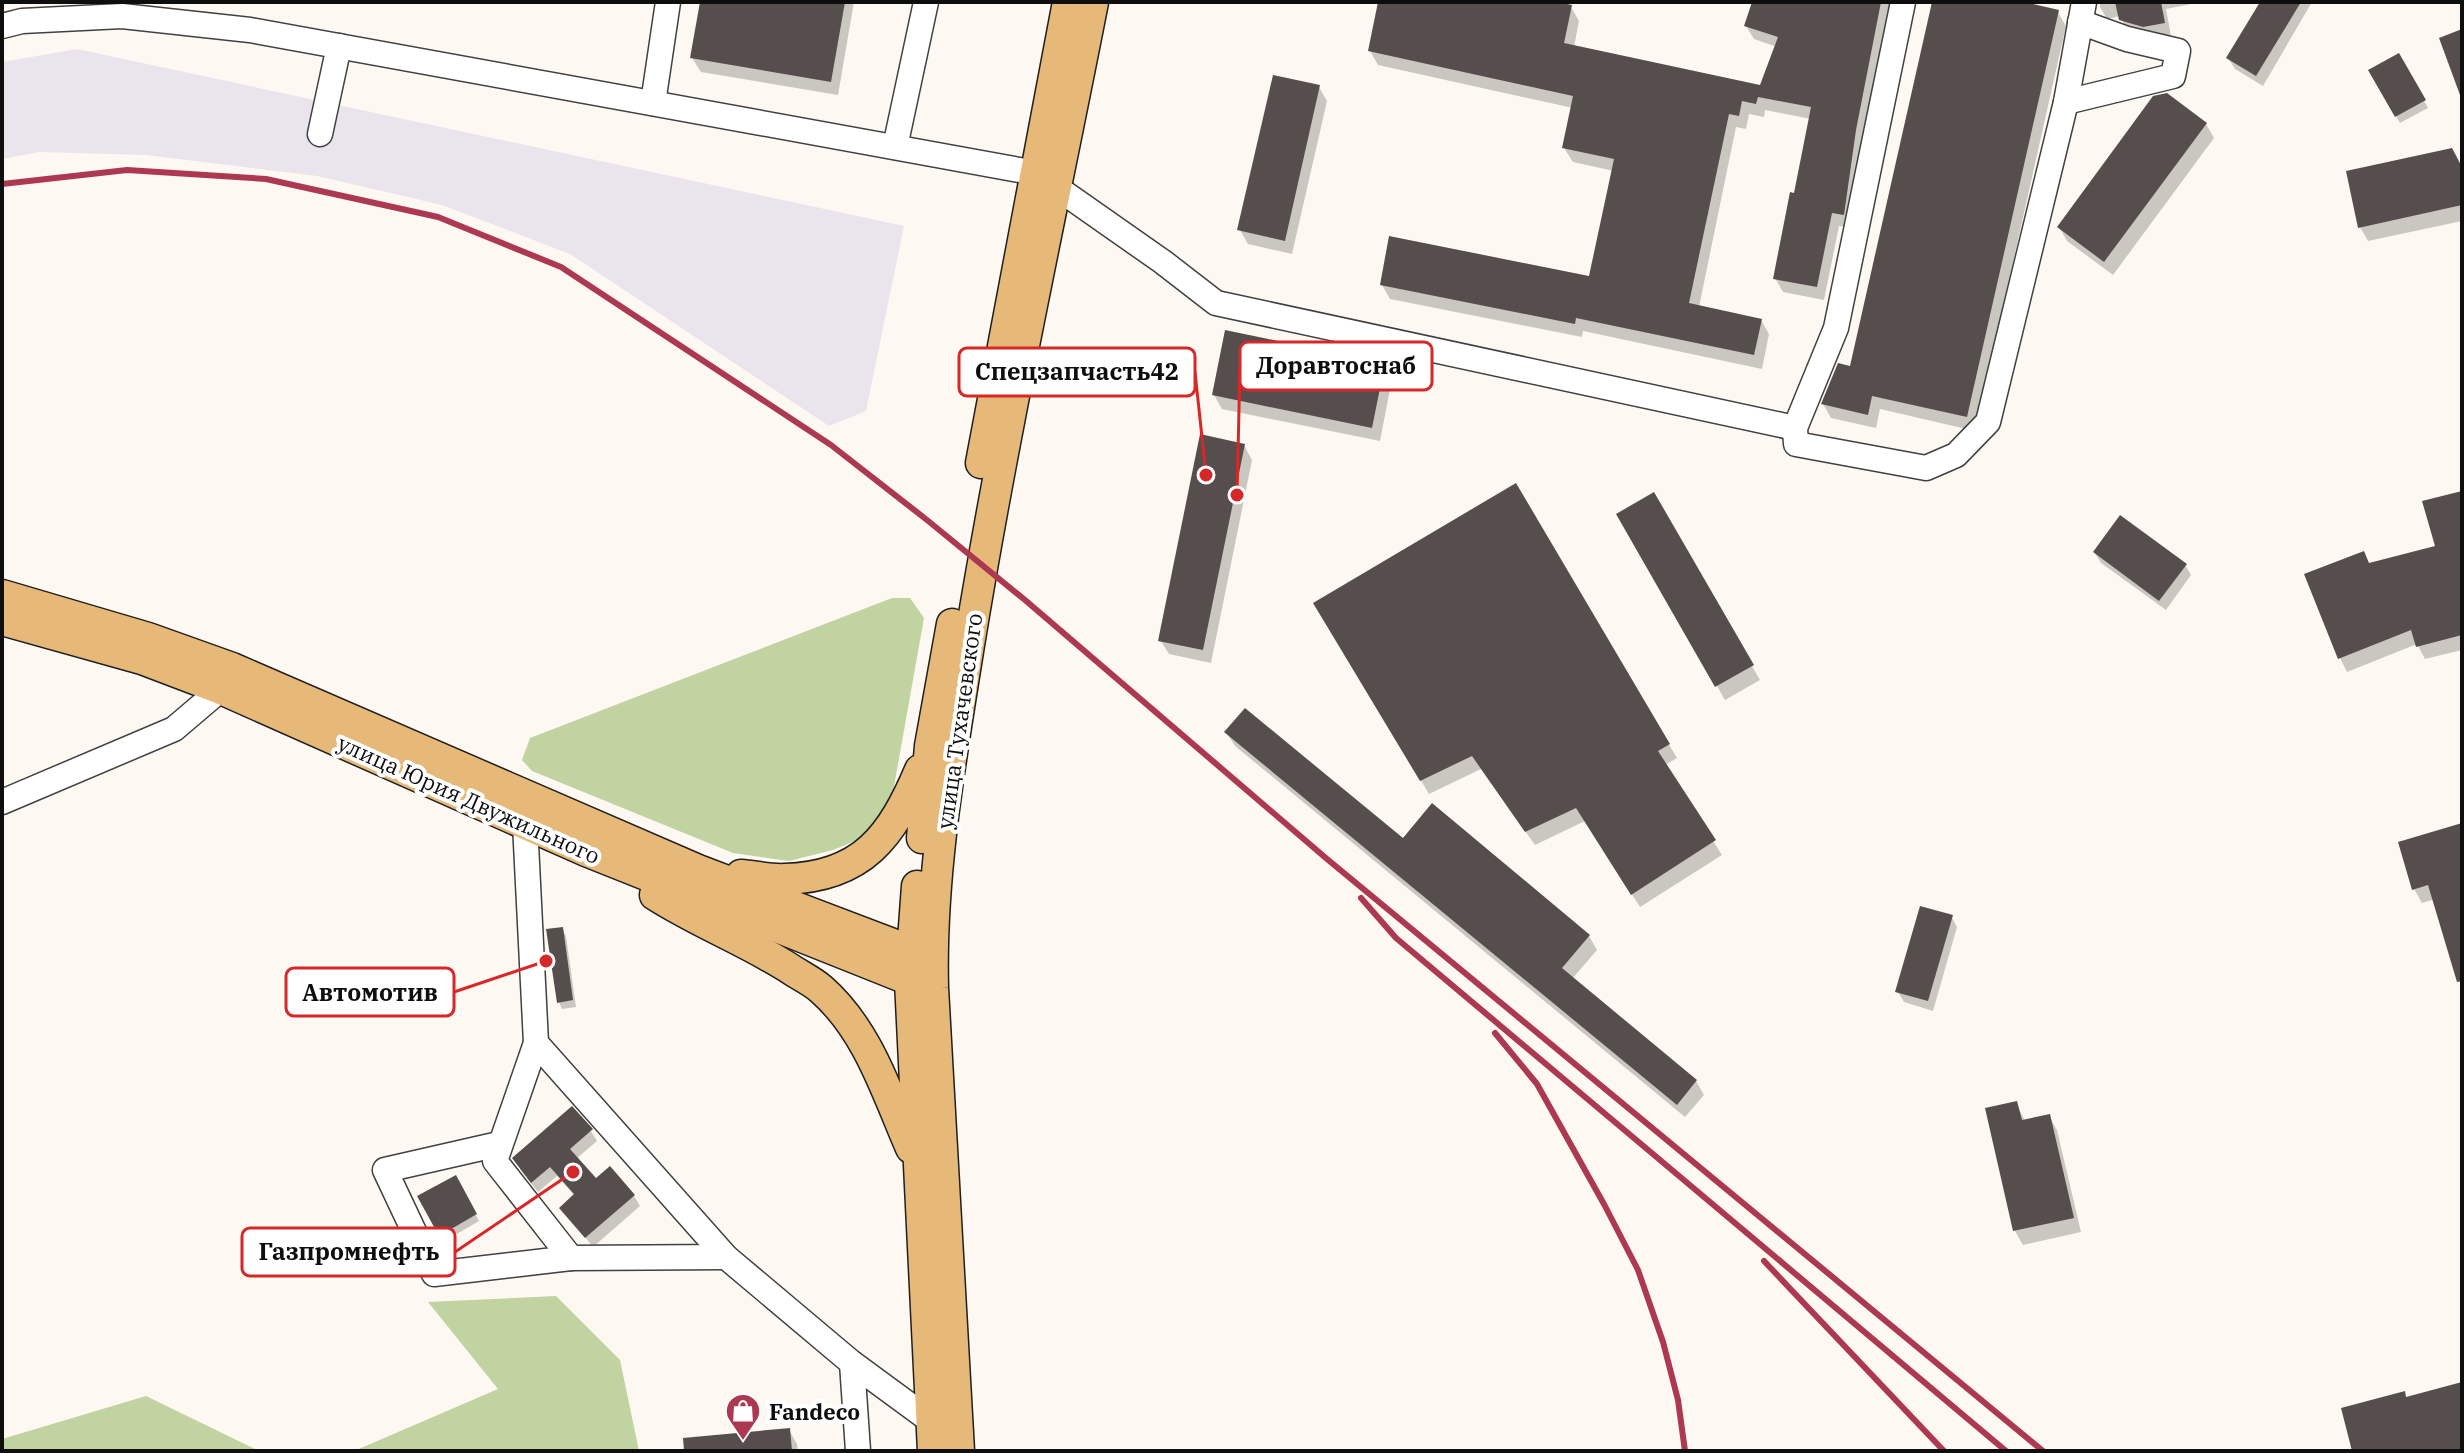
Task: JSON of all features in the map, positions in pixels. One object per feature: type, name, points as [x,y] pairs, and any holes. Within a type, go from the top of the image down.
[{"type":"main road","name":"улица Тухачевского","points":[[959,1451],[922,970],[936,889],[954,735],[1046,180],[1068,2]]},
{"type":"main road","name":"улица Тухачевского","points":[[932,1436],[919,1167],[930,746],[969,524],[1046,180],[1093,2]]},
{"type":"main road","name":"улица Юрия Двужильного","points":[[2,595],[148,638],[586,851],[922,970]]},
{"type":"main road","name":"улица Юрия Двужильного","points":[[2,620],[142,659],[226,678],[698,870],[922,970]]},
{"type":"main road","points":[[698,870],[784,880],[823,874],[847,866],[877,845],[907,801],[930,746]]},
{"type":"main road","points":[[586,851],[673,907],[772,957],[821,989],[849,1020],[869,1050],[919,1167]]},
{"type":"street","points":[[653,103],[668,2]]},
{"type":"street","points":[[895,147],[926,2]]},
{"type":"street","points":[[1903,2],[1836,328],[1795,428],[1796,444],[1926,468],[1956,455],[1988,422],[2066,102],[2082,12],[2127,39],[2178,51],[2173,76],[2066,102]]},
{"type":"street","points":[[2,26],[22,21],[122,16],[250,30],[895,147],[1046,180],[1216,303],[1795,428]]},
{"type":"street","points":[[320,134],[339,46]]},
{"type":"street","points":[[2,802],[174,729],[226,678]]},
{"type":"street","points":[[525,824],[536,1043],[495,1161],[571,1258]]},
{"type":"street","points":[[536,1043],[726,1257],[852,1363],[932,1436]]},
{"type":"street","points":[[499,1144],[385,1170],[434,1274],[571,1258],[726,1257]]},
{"type":"street","points":[[852,1363],[858,1451]]},
{"type":"shaded area","points":[[77,49],[904,226],[866,411],[829,426],[570,254],[442,205],[317,176],[146,155],[39,152],[2,159],[2,62]]},
{"type":"green space","points":[[892,598],[910,598],[924,618],[890,809],[867,836],[833,850],[789,861],[733,853],[532,771],[522,760],[530,738]]},
{"type":"green space","points":[[556,1296],[620,1360],[639,1451],[354,1451],[498,1389],[428,1302]]},
{"type":"green space","points":[[146,1396],[259,1451],[2,1451],[2,1439]]},
{"type":"building","points":[[700,2],[845,2],[831,82],[690,58]]},
{"type":"building","points":[[1378,2],[1557,2],[1572,5],[1564,43],[1760,85],[1778,37],[1744,26],[1752,2],[1881,2],[1856,130],[1844,215],[1832,213],[1817,287],[1773,279],[1811,107],[1758,97],[1756,104],[1742,101],[1739,116],[1729,114],[1689,303],[1762,319],[1754,355],[1576,318],[1575,324],[1380,285],[1389,236],[1589,276],[1614,159],[1562,148],[1573,96],[1368,51]]},
{"type":"building","points":[[1932,2],[2024,2],[2059,10],[1967,417],[1872,396],[1868,415],[1821,404],[1838,363],[1850,366]]},
{"type":"building","points":[[2115,2],[2161,2],[2165,23],[2143,27],[2119,20]]},
{"type":"building","points":[[2260,2],[2301,2],[2256,76],[2226,58]]},
{"type":"building","points":[[2462,29],[2462,94],[2460,95],[2439,38]]},
{"type":"building","points":[[2399,53],[2426,100],[2395,117],[2368,70]]},
{"type":"building","points":[[1273,75],[1320,85],[1285,241],[1237,230]]},
{"type":"building","points":[[2167,93],[2207,123],[2104,262],[2057,227],[2153,96]]},
{"type":"building","points":[[2452,148],[2462,167],[2462,205],[2358,228],[2346,171]]},
{"type":"building","points":[[1225,330],[1385,363],[1372,428],[1212,395]]},
{"type":"building","points":[[1200,434],[1245,444],[1203,650],[1158,641]]},
{"type":"building","points":[[1516,483],[1670,744],[1658,751],[1716,840],[1631,895],[1576,808],[1525,832],[1472,756],[1420,781],[1313,603]]},
{"type":"building","points":[[2462,491],[2462,635],[2416,647],[2411,630],[2338,659],[2304,574],[2364,551],[2369,563],[2435,546],[2422,501]]},
{"type":"building","points":[[1654,492],[1754,665],[1715,687],[1616,514]]},
{"type":"building","points":[[2120,515],[2187,564],[2159,601],[2093,552]]},
{"type":"building","points":[[1245,708],[1403,838],[1432,803],[1590,935],[1562,968],[1697,1080],[1677,1105],[1224,732]]},
{"type":"building","points":[[2462,823],[2462,981],[2457,982],[2428,885],[2412,890],[2398,842]]},
{"type":"building","points":[[1920,906],[1953,915],[1928,1001],[1895,992]]},
{"type":"building","points":[[563,927],[573,1000],[557,1003],[546,929]]},
{"type":"building","points":[[2017,1101],[2022,1120],[2050,1114],[2074,1218],[2013,1231],[1985,1108]]},
{"type":"building","points":[[572,1106],[593,1129],[570,1149],[596,1178],[610,1166],[635,1195],[585,1238],[559,1208],[574,1194],[550,1167],[531,1183],[512,1158]]},
{"type":"building","points":[[456,1175],[477,1214],[439,1236],[417,1196]]},
{"type":"building","points":[[2462,1382],[2462,1451],[2352,1451],[2341,1408],[2405,1391],[2406,1397]]},
{"type":"building","points":[[790,1428],[792,1451],[684,1451],[683,1438]]},
{"type":"railway","points":[[2,184],[127,170],[266,179],[438,217],[561,267],[831,445],[927,520],[1327,859],[2043,1451]]},
{"type":"railway","points":[[1361,898],[1396,938],[2006,1451]]},
{"type":"railway","points":[[1495,1033],[1537,1084],[1638,1270],[1663,1342],[1678,1400],[1685,1451]]},
{"type":"railway","points":[[1764,1261],[1944,1451]]},
{"type":"place","name":"Спецзапчасть42","points":[[1206,475]]},
{"type":"place","name":"Доравтоснаб","points":[[1237,495]]},
{"type":"place","name":"Автомотив","points":[[546,961]]},
{"type":"place","name":"Газпромнефть","points":[[573,1172]]},
{"type":"place","name":"Fandeco","points":[[743,1442]]}]
